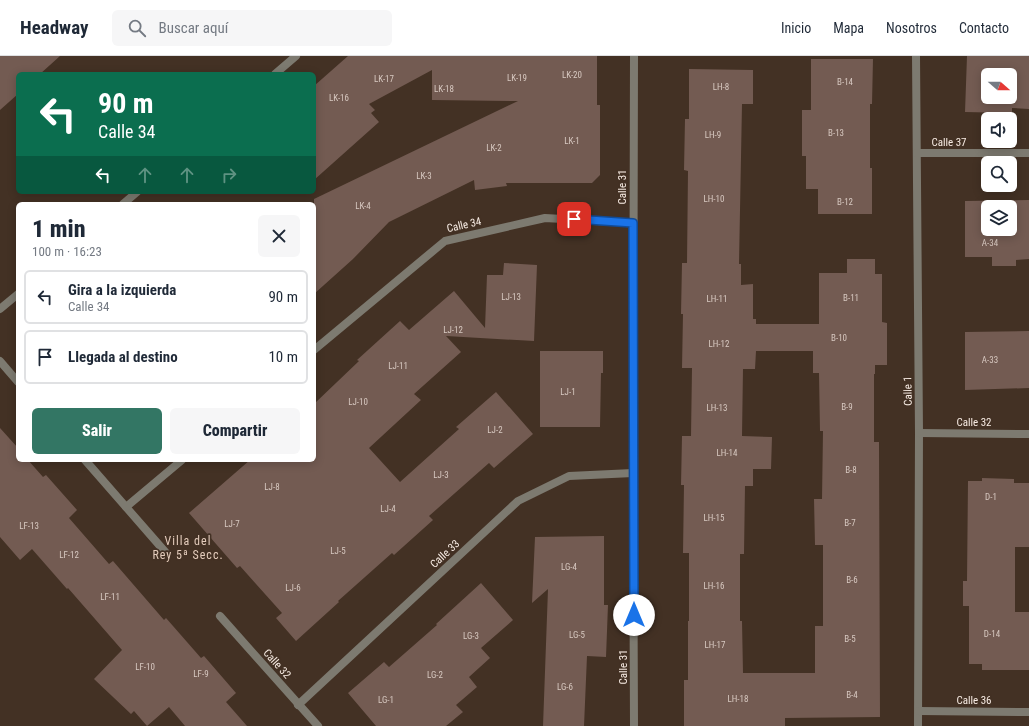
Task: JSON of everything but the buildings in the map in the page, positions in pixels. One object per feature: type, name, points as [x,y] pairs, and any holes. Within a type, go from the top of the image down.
[{"type":"street","points":[[277,72],[296,56]]},
{"type":"street","name":"Calle 31","points":[[634,56],[634,726]]},
{"type":"street","name":"Calle 1","points":[[916,56],[920,433],[918,726]]},
{"type":"street","name":"Calle 37","points":[[917,153],[1029,153]]},
{"type":"street","points":[[125,202],[135,194]]},
{"type":"street","name":"Calle 34","points":[[316,348],[445,240],[545,218],[633,223]]},
{"type":"street","points":[[0,309],[16,296]]},
{"type":"street","points":[[0,361],[16,380]]},
{"type":"street","name":"Calle 32","points":[[920,433],[1029,434]]},
{"type":"street","points":[[87,462],[167,554]]},
{"type":"street","points":[[126,507],[180,462]]},
{"type":"street","name":"Calle 33","points":[[298,705],[518,501],[569,476],[633,473]]},
{"type":"street","name":"Calle 32","points":[[220,616],[318,726]]},
{"type":"street","name":"Calle 36","points":[[918,711],[1029,712]]},
{"type":"district","name":"Villa del Rey 5ª Secc.","points":[[188,548]]},
{"type":"route","points":[[574,219],[633,223],[634,615]]}]
